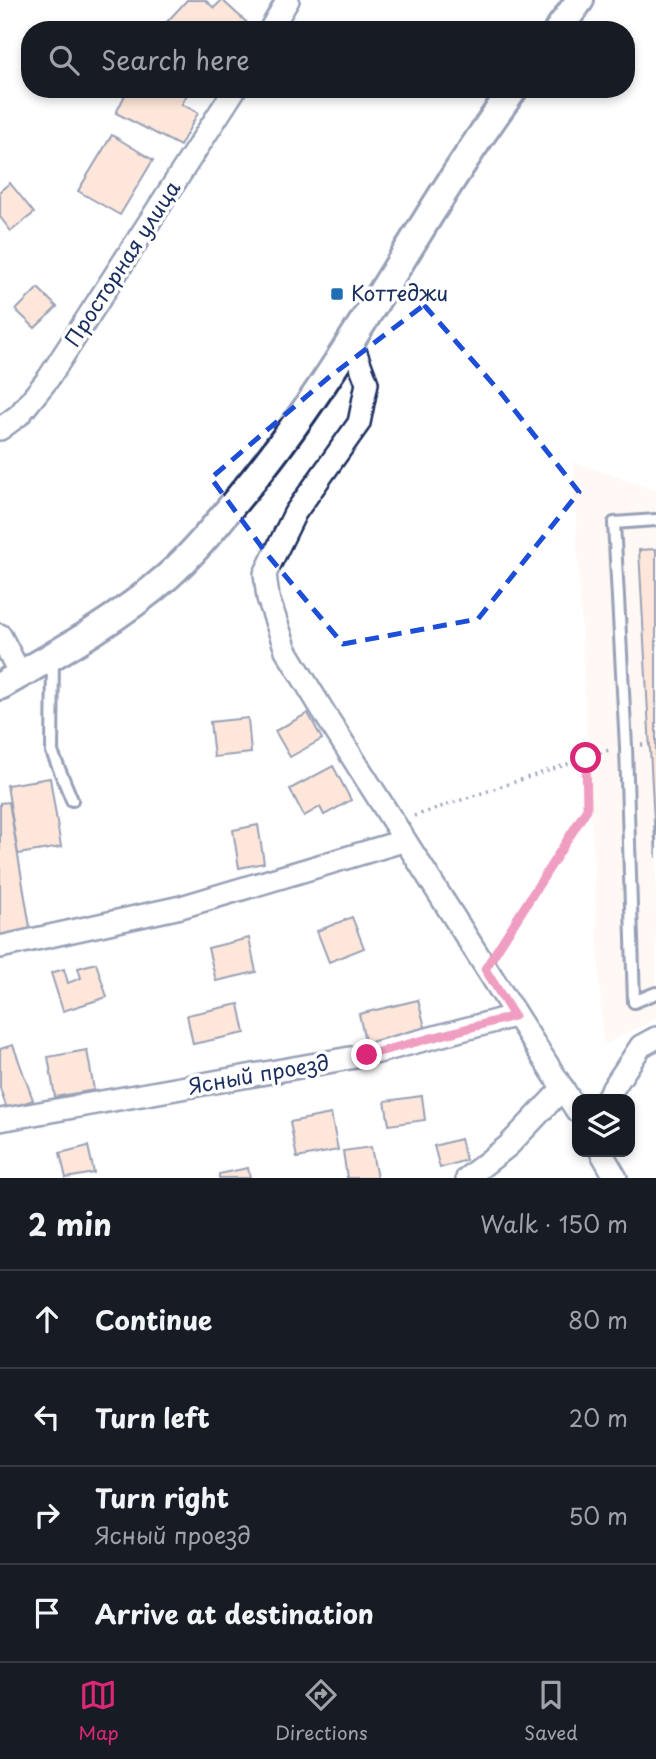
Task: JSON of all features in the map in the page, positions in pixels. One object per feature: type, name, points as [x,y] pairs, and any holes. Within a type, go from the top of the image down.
[{"type":"street","points":[[275,21],[288,0]]},
{"type":"street","points":[[565,21],[580,0]]},
{"type":"street","name":"Просторная улица","points":[[0,429],[19,415],[47,379],[229,98]]},
{"type":"street","points":[[0,635],[10,680],[110,621],[169,575],[275,454],[320,391],[508,98]]},
{"type":"street","points":[[351,340],[367,383],[359,423],[295,513],[265,574],[268,598],[286,650],[514,1016],[571,1101],[467,1178]]},
{"type":"street","points":[[0,947],[181,907],[398,832]]},
{"type":"street","name":"Ясный проезд","points":[[0,1121],[367,1055],[514,1016]]},
{"type":"street","points":[[609,1094],[641,1046],[656,1038]]},
{"type":"street","points":[[604,1157],[616,1178]]},
{"type":"lane","points":[[656,520],[614,523],[626,747],[634,1002],[656,993]]},
{"type":"lane","points":[[54,655],[52,752],[72,800]]},
{"type":"path","points":[[398,832],[617,748]]},
{"type":"path","points":[[485,969],[587,809],[586,758]]},
{"type":"highlighted area","points":[[424,305],[501,393],[579,492],[478,619],[343,644],[266,553],[211,478],[328,378]]},
{"type":"shaded area","points":[[573,462],[656,491],[656,1018],[603,1045]]},
{"type":"building","points":[[187,0],[205,0],[214,8],[222,0],[245,21],[168,21]]},
{"type":"building","points":[[124,98],[185,98],[182,104],[198,113],[180,146],[116,113]]},
{"type":"building","points":[[112,135],[153,160],[120,215],[78,191]]},
{"type":"building","points":[[10,183],[34,213],[11,231],[0,217],[0,191]]},
{"type":"building","points":[[38,288],[57,307],[35,328],[16,310]]},
{"type":"building","points":[[656,549],[656,858],[639,550]]},
{"type":"building","points":[[308,713],[322,739],[290,757],[275,731]]},
{"type":"building","points":[[248,718],[251,753],[214,757],[210,722]]},
{"type":"building","points":[[333,766],[351,800],[324,815],[320,807],[304,816],[290,789]]},
{"type":"building","points":[[50,778],[61,847],[18,854],[7,785]]},
{"type":"building","points":[[9,802],[31,933],[0,938],[0,803]]},
{"type":"building","points":[[258,825],[264,863],[239,868],[233,830]]},
{"type":"building","points":[[352,917],[364,948],[329,962],[317,931]]},
{"type":"building","points":[[249,938],[256,972],[216,981],[208,948]]},
{"type":"building","points":[[96,963],[107,997],[63,1011],[51,973],[64,969],[68,983],[81,978],[78,968]]},
{"type":"building","points":[[418,1000],[426,1031],[366,1045],[359,1014]]},
{"type":"building","points":[[239,1004],[245,1033],[193,1044],[187,1015]]},
{"type":"building","points":[[13,1045],[33,1100],[7,1109],[0,1088],[0,1049]]},
{"type":"building","points":[[87,1050],[94,1090],[55,1097],[48,1057]]},
{"type":"building","points":[[422,1096],[425,1120],[389,1125],[385,1101]]},
{"type":"building","points":[[331,1114],[338,1150],[297,1158],[290,1122]]},
{"type":"building","points":[[460,1139],[466,1160],[440,1168],[434,1146]]},
{"type":"building","points":[[88,1146],[94,1173],[66,1178],[60,1153]]},
{"type":"building","points":[[371,1147],[377,1178],[347,1178],[343,1151]]},
{"type":"building","points":[[248,1168],[250,1178],[219,1178],[219,1174]]},
{"type":"place","name":"Коттеджи","points":[[337,294]]},
{"type":"route","points":[[367,1055],[514,1016],[485,969],[587,809],[586,758]]}]
